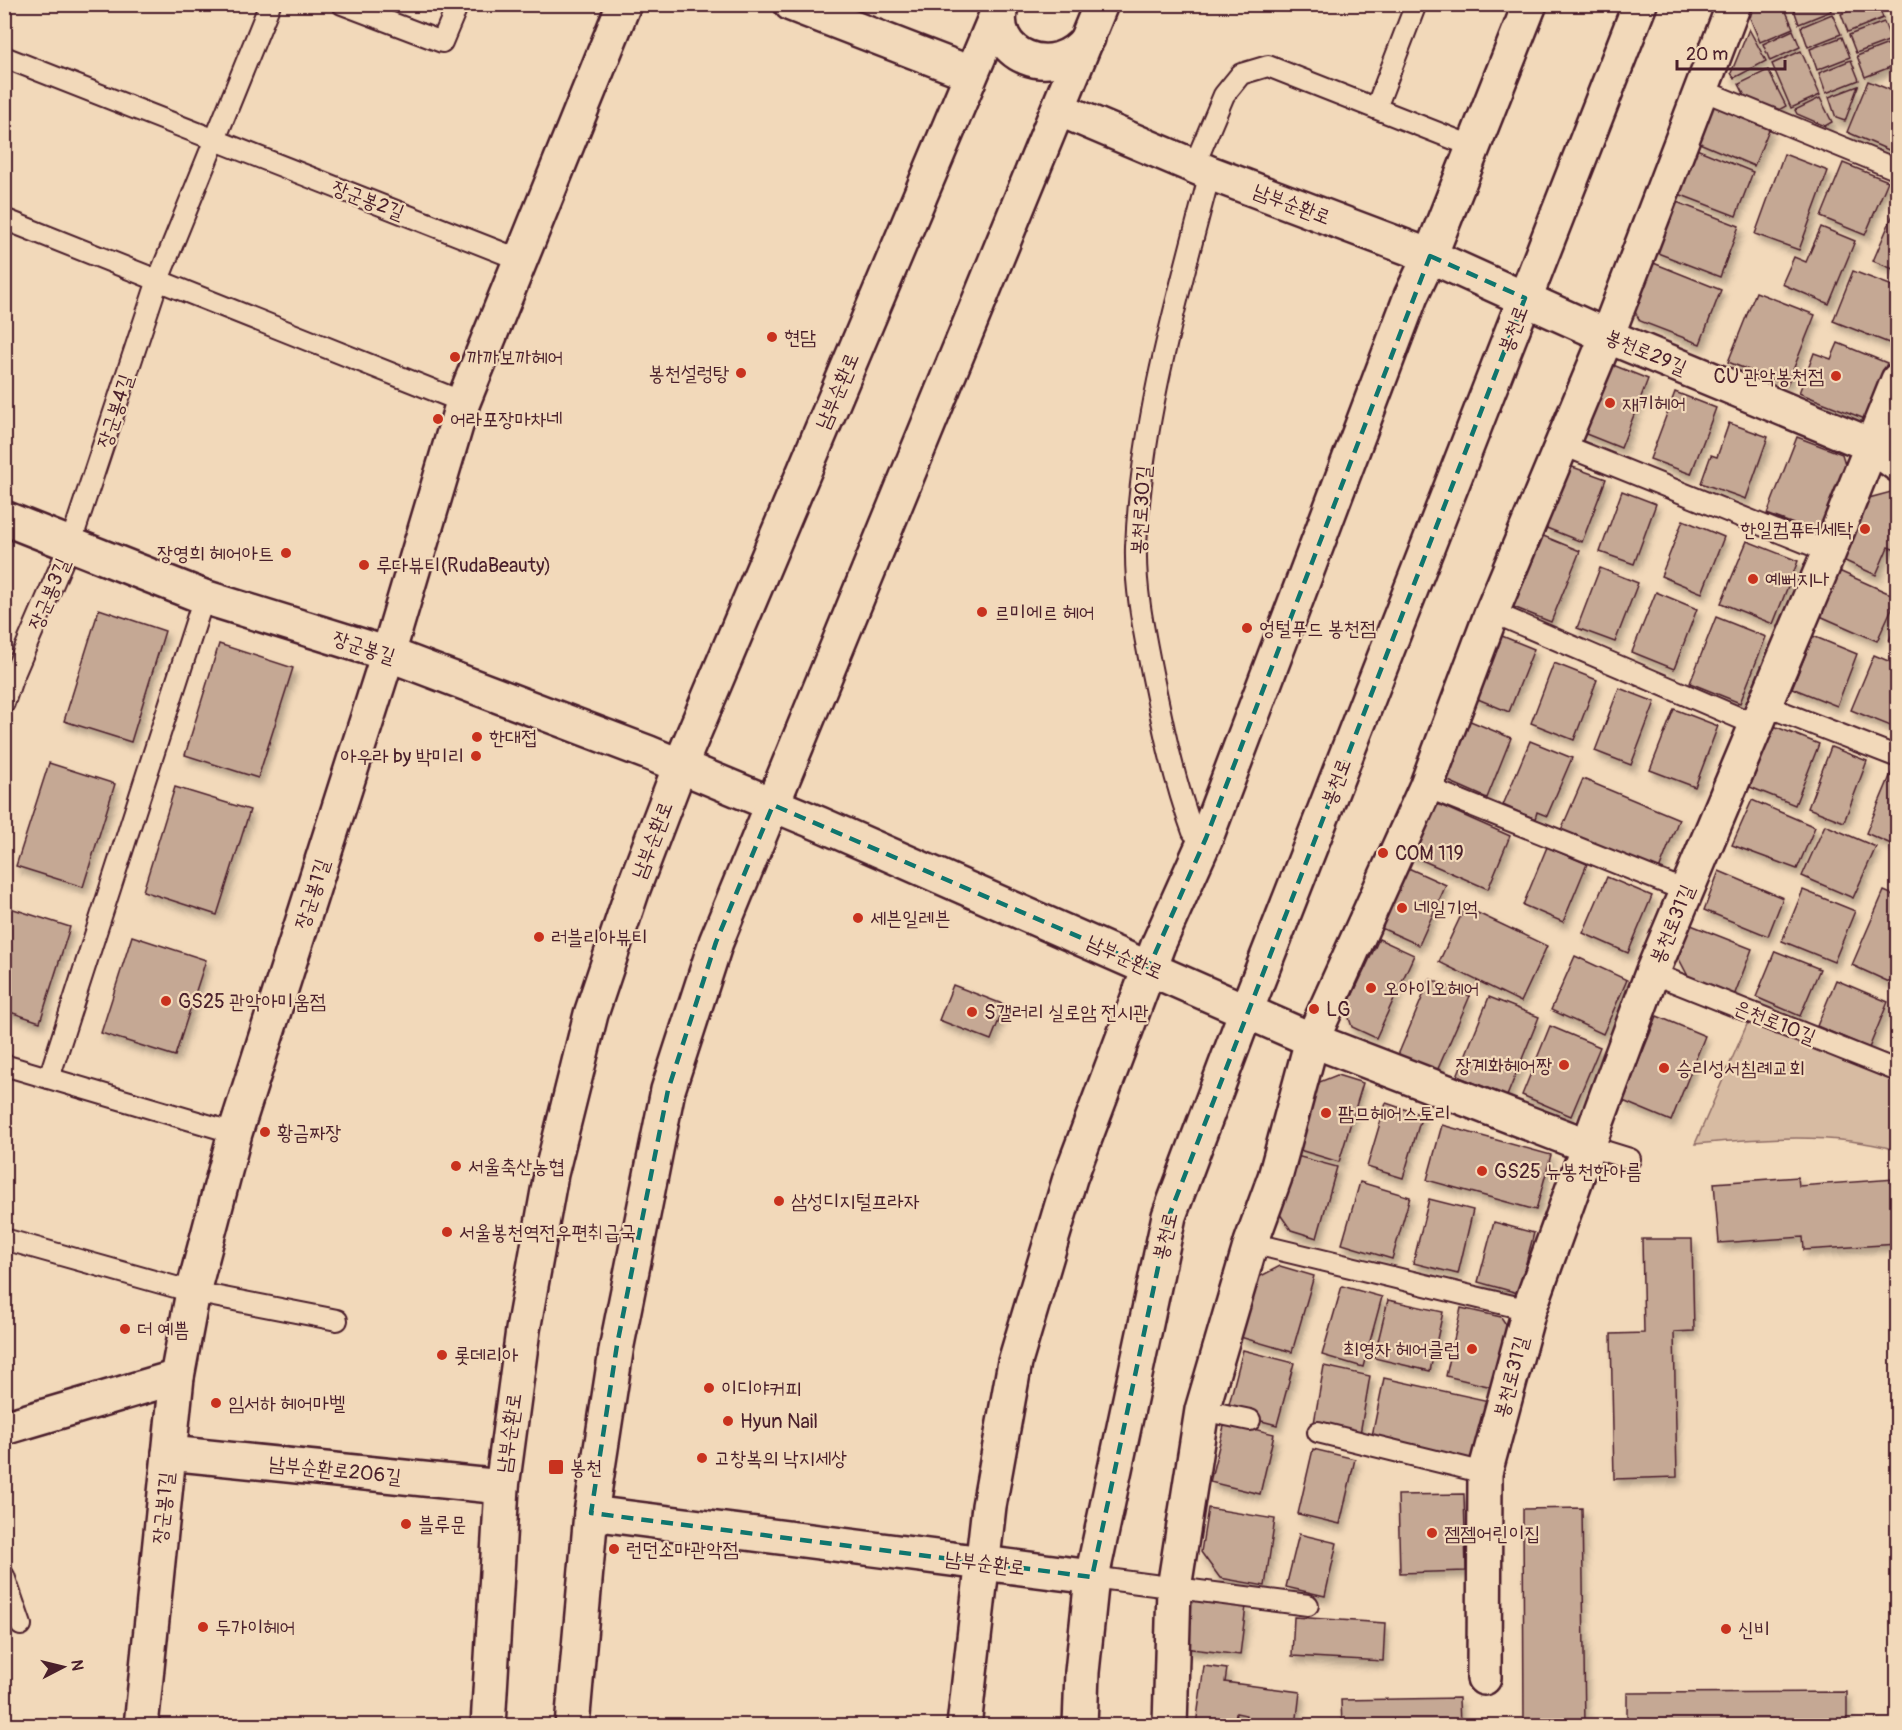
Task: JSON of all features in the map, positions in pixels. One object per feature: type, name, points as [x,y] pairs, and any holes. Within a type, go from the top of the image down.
[{"type":"street","points":[[388,654],[463,402],[624,4]]},
{"type":"street","points":[[791,4],[970,74]]},
{"type":"street","points":[[1001,4],[1001,23],[1005,38],[1026,58],[1040,62],[1067,58],[1080,49],[1088,38]]},
{"type":"street","name":"남부순환로","points":[[488,1725],[502,1487],[523,1330],[563,1118],[603,980],[633,889],[680,766],[1001,4]]},
{"type":"street","points":[[572,1725],[591,1513],[617,1345],[668,1090],[716,942],[1101,4]]},
{"type":"street","points":[[964,1725],[989,1506],[1015,1362],[1070,1178],[1149,967],[1206,838],[1411,296],[1430,256],[1530,4]]},
{"type":"street","name":"봉천로","points":[[1080,1725],[1082,1672],[1092,1577],[1169,1216],[1246,1011],[1640,4]]},
{"type":"street","points":[[1170,1725],[1174,1588],[1202,1410],[1251,1243],[1275,1177],[1312,1040],[1426,787],[1492,612],[1607,336],[1734,4]]},
{"type":"street","name":"남부순환로","points":[[1059,109],[1202,170],[1430,256],[1525,298]]},
{"type":"street","name":"봉천로29길","points":[[1525,298],[1607,336],[1884,445],[1898,465]]},
{"type":"street","name":"봉천로31길","points":[[1484,1678],[1485,1473],[1529,1311],[1652,973],[1828,552],[1884,445],[1898,380]]},
{"type":"street","name":"장군봉길","points":[[4,518],[71,542],[204,597],[388,654],[721,783]]},
{"type":"street","name":"장군봉1길","points":[[141,1725],[177,1377],[193,1292],[235,1133],[388,654]]},
{"type":"street","name":"남부순환로","points":[[721,783],[1246,1011]]},
{"type":"street","points":[[1246,1011],[1312,1040],[1588,1146]]},
{"type":"street","points":[[4,1428],[177,1377]]},
{"type":"street","name":"남부순환로206길","points":[[169,1453],[502,1487]]},
{"type":"street","name":"남부순환로","points":[[591,1513],[1092,1577]]},
{"type":"lane","name":"장군봉4길","points":[[71,542],[158,280],[270,4]]},
{"type":"lane","points":[[342,4],[442,42],[458,4]]},
{"type":"lane","points":[[1376,108],[1416,4]]},
{"type":"lane","points":[[4,57],[215,140]]},
{"type":"lane","name":"봉천로30길","points":[[1206,838],[1193,832],[1183,806],[1161,718],[1138,597],[1136,549],[1143,467],[1167,340],[1202,170],[1224,95],[1241,74],[1268,66],[1474,147]]},
{"type":"lane","points":[[1702,90],[1898,170]]},
{"type":"lane","name":"장군봉2길","points":[[215,140],[521,260]]},
{"type":"lane","points":[[4,219],[463,402]]},
{"type":"lane","points":[[1563,446],[1828,552]]},
{"type":"lane","name":"장군봉3길","points":[[4,703],[8,678],[71,542]]},
{"type":"lane","points":[[49,1078],[204,597]]},
{"type":"lane","points":[[1492,612],[1760,715],[1898,757]]},
{"type":"lane","points":[[1426,787],[1686,891]]},
{"type":"lane","name":"은천로10길","points":[[1652,973],[1898,1071]]},
{"type":"lane","points":[[4,1065],[235,1133]]},
{"type":"lane","points":[[1588,1146],[1630,1159]]},
{"type":"lane","points":[[4,1239],[193,1292],[338,1320]]},
{"type":"lane","points":[[1251,1243],[1529,1311]]},
{"type":"lane","points":[[1202,1410],[1250,1420]]},
{"type":"lane","points":[[1318,1432],[1485,1473]]},
{"type":"lane","points":[[4,1576],[21,1625]]},
{"type":"lane","points":[[1092,1577],[1308,1605]]},
{"type":"highlighted area","points":[[1430,256],[1525,298],[1169,1216],[1092,1577],[591,1513],[617,1345],[668,1090],[716,942],[773,805],[1149,967],[1206,838]]},
{"type":"shaded area","points":[[1752,1013],[1897,1071],[1897,1150],[1847,1141],[1797,1138],[1695,1144]]},
{"type":"building","points":[[1754,4],[1783,4],[1793,28],[1760,42],[1750,18]]},
{"type":"building","points":[[1792,4],[1829,4],[1831,11],[1799,24]]},
{"type":"building","points":[[1837,4],[1852,4],[1839,9]]},
{"type":"building","points":[[1865,4],[1878,4],[1883,18],[1848,32],[1841,14]]},
{"type":"building","points":[[1891,4],[1898,4],[1898,11],[1892,12]]},
{"type":"building","points":[[1832,14],[1841,34],[1808,47],[1801,27]]},
{"type":"building","points":[[1884,22],[1891,40],[1856,53],[1849,35]]},
{"type":"building","points":[[1749,29],[1766,61],[1734,78],[1731,73]]},
{"type":"building","points":[[1793,30],[1800,47],[1770,61],[1763,44]]},
{"type":"building","points":[[1842,37],[1850,57],[1817,70],[1810,49]]},
{"type":"building","points":[[1891,43],[1898,64],[1865,77],[1857,56]]},
{"type":"building","points":[[1801,51],[1820,95],[1791,108],[1772,64]]},
{"type":"building","points":[[1851,60],[1859,80],[1826,93],[1819,73]]},
{"type":"building","points":[[1768,70],[1786,106],[1775,112],[1745,96],[1739,84]]},
{"type":"building","points":[[1868,81],[1898,93],[1898,154],[1847,132]]},
{"type":"building","points":[[1858,86],[1845,121],[1836,118],[1829,97]]},
{"type":"building","points":[[1820,98],[1832,122],[1825,126],[1797,114],[1795,110]]},
{"type":"building","points":[[1713,103],[1770,127],[1754,166],[1697,142]]},
{"type":"building","points":[[1694,148],[1753,172],[1736,216],[1676,193]]},
{"type":"building","points":[[1784,154],[1828,171],[1799,250],[1755,234]]},
{"type":"building","points":[[1843,163],[1888,181],[1865,235],[1821,217]]},
{"type":"building","points":[[1674,201],[1739,226],[1720,277],[1655,252]]},
{"type":"building","points":[[1898,203],[1898,271],[1873,261]]},
{"type":"building","points":[[1821,227],[1855,241],[1829,304],[1782,284],[1794,257],[1806,262]]},
{"type":"building","points":[[1651,262],[1721,290],[1700,344],[1640,321],[1633,308]]},
{"type":"building","points":[[1853,271],[1898,288],[1898,323],[1889,343],[1833,321]]},
{"type":"building","points":[[1756,292],[1815,315],[1787,385],[1728,362]]},
{"type":"building","points":[[1838,343],[1887,363],[1865,419],[1799,393],[1814,353],[1831,359]]},
{"type":"building","points":[[1608,363],[1648,379],[1621,448],[1581,432]]},
{"type":"building","points":[[1675,392],[1716,408],[1691,474],[1650,459]]},
{"type":"building","points":[[1729,423],[1768,437],[1746,499],[1701,483],[1711,455],[1717,457]]},
{"type":"building","points":[[1797,437],[1842,454],[1848,474],[1825,536],[1767,514]]},
{"type":"building","points":[[1567,465],[1606,479],[1582,542],[1544,527]]},
{"type":"building","points":[[1622,491],[1656,504],[1634,564],[1600,552]]},
{"type":"building","points":[[1891,492],[1898,499],[1898,551],[1888,547],[1876,575],[1843,560],[1869,498]]},
{"type":"building","points":[[1683,520],[1724,537],[1702,593],[1661,576]]},
{"type":"building","points":[[1541,535],[1580,551],[1551,622],[1511,606]]},
{"type":"building","points":[[1747,541],[1798,561],[1773,624],[1721,603]]},
{"type":"building","points":[[1600,568],[1638,583],[1615,642],[1577,628]]},
{"type":"building","points":[[1839,571],[1897,597],[1877,641],[1820,616]]},
{"type":"building","points":[[1656,592],[1697,609],[1674,669],[1632,652]]},
{"type":"building","points":[[99,609],[165,631],[131,742],[64,721]]},
{"type":"building","points":[[1716,617],[1766,637],[1740,703],[1690,683]]},
{"type":"building","points":[[1898,620],[1898,645],[1889,641]]},
{"type":"building","points":[[1497,634],[1534,649],[1509,712],[1473,697]]},
{"type":"building","points":[[1813,636],[1857,654],[1837,706],[1792,688]]},
{"type":"building","points":[[219,644],[293,668],[258,778],[185,755]]},
{"type":"building","points":[[1874,655],[1898,665],[1898,729],[1851,710]]},
{"type":"building","points":[[1554,663],[1597,680],[1574,740],[1531,723]]},
{"type":"building","points":[[1619,688],[1655,702],[1631,765],[1595,751]]},
{"type":"building","points":[[1674,709],[1718,726],[1695,787],[1650,770]]},
{"type":"building","points":[[1468,720],[1511,738],[1487,798],[1444,779]]},
{"type":"building","points":[[1774,726],[1819,744],[1795,805],[1750,787]]},
{"type":"building","points":[[1530,741],[1572,758],[1547,816],[1537,812],[1535,819],[1503,805]]},
{"type":"building","points":[[1831,747],[1867,761],[1844,822],[1808,808]]},
{"type":"building","points":[[49,763],[115,784],[83,887],[16,866]]},
{"type":"building","points":[[1894,767],[1898,768],[1898,847],[1866,833]]},
{"type":"building","points":[[1583,779],[1679,819],[1659,870],[1561,830]]},
{"type":"building","points":[[175,787],[250,810],[217,915],[143,891]]},
{"type":"building","points":[[1752,800],[1815,827],[1797,869],[1732,845]]},
{"type":"building","points":[[1433,802],[1510,836],[1488,889],[1410,855]]},
{"type":"building","points":[[1825,825],[1876,847],[1853,898],[1802,876]]},
{"type":"building","points":[[1547,847],[1587,864],[1563,922],[1523,905]]},
{"type":"building","points":[[1406,867],[1446,885],[1419,945],[1379,927]]},
{"type":"building","points":[[1719,871],[1783,898],[1768,936],[1704,910]]},
{"type":"building","points":[[1607,877],[1652,896],[1628,953],[1583,933]]},
{"type":"building","points":[[1803,890],[1855,911],[1834,962],[1782,941]]},
{"type":"building","points":[[1884,891],[1898,897],[1898,986],[1852,965]]},
{"type":"building","points":[[4,906],[70,927],[40,1022],[4,1010]]},
{"type":"building","points":[[1465,907],[1547,946],[1521,1002],[1439,962]]},
{"type":"building","points":[[1691,925],[1752,949],[1734,996],[1689,978],[1678,957]]},
{"type":"building","points":[[132,936],[206,960],[175,1056],[101,1033]]},
{"type":"building","points":[[1379,939],[1414,955],[1376,1038],[1352,1027],[1346,1009]]},
{"type":"building","points":[[1775,951],[1820,969],[1800,1016],[1756,997]]},
{"type":"building","points":[[1575,956],[1627,980],[1603,1034],[1551,1010]]},
{"type":"building","points":[[1430,979],[1470,996],[1437,1071],[1398,1055]]},
{"type":"building","points":[[1836,980],[1888,1002],[1869,1048],[1817,1026]]},
{"type":"building","name":"S갤러리 실로암 전시관","points":[[953,985],[1005,1005],[991,1040],[939,1020]]},
{"type":"building","points":[[1489,997],[1539,1017],[1507,1096],[1457,1076]]},
{"type":"building","name":"승리성서침례교회","points":[[1657,1016],[1705,1036],[1671,1121],[1623,1101]]},
{"type":"building","points":[[1550,1026],[1600,1047],[1571,1116],[1522,1095]]},
{"type":"building","points":[[1337,1075],[1363,1083],[1339,1162],[1293,1148],[1312,1085]]},
{"type":"building","points":[[1386,1103],[1422,1115],[1403,1178],[1367,1167]]},
{"type":"building","points":[[1442,1125],[1551,1155],[1536,1210],[1427,1180]]},
{"type":"building","points":[[1293,1155],[1337,1167],[1317,1238],[1291,1230],[1277,1210]]},
{"type":"building","points":[[1798,1177],[1799,1186],[1895,1179],[1898,1244],[1804,1250],[1803,1237],[1719,1243],[1714,1183]]},
{"type":"building","points":[[1360,1182],[1410,1197],[1392,1259],[1342,1244]]},
{"type":"building","points":[[1429,1199],[1473,1210],[1458,1274],[1413,1263]]},
{"type":"building","points":[[1494,1222],[1534,1233],[1518,1293],[1478,1282]]},
{"type":"building","points":[[1642,1239],[1692,1239],[1694,1331],[1674,1332],[1677,1477],[1614,1479],[1611,1334],[1644,1333]]},
{"type":"building","points":[[1280,1266],[1314,1276],[1292,1352],[1240,1337],[1257,1278]]},
{"type":"building","points":[[1342,1286],[1382,1297],[1363,1367],[1322,1355]]},
{"type":"building","points":[[1388,1300],[1443,1312],[1430,1371],[1374,1358]]},
{"type":"building","points":[[1461,1308],[1501,1317],[1509,1329],[1496,1388],[1446,1376]]},
{"type":"building","points":[[1243,1350],[1294,1363],[1277,1425],[1227,1412]]},
{"type":"building","points":[[1324,1366],[1370,1376],[1360,1434],[1314,1423]]},
{"type":"building","points":[[1384,1378],[1489,1401],[1476,1460],[1372,1436]]},
{"type":"building","points":[[1225,1422],[1274,1434],[1260,1494],[1210,1482]]},
{"type":"building","points":[[1313,1449],[1355,1459],[1340,1524],[1298,1514]]},
{"type":"building","name":"젬젬어린이집","points":[[1464,1494],[1466,1571],[1400,1573],[1398,1495]]},
{"type":"building","points":[[1208,1508],[1275,1519],[1265,1586],[1220,1578],[1201,1552]]},
{"type":"building","points":[[1582,1508],[1585,1726],[1524,1726],[1523,1509]]},
{"type":"building","points":[[1299,1534],[1337,1543],[1325,1596],[1286,1587]]},
{"type":"building","points":[[1189,1600],[1246,1606],[1240,1655],[1184,1648]]},
{"type":"building","points":[[1294,1617],[1385,1623],[1383,1661],[1292,1656]]},
{"type":"building","points":[[1204,1666],[1227,1669],[1225,1682],[1300,1692],[1296,1726],[1245,1726],[1246,1715],[1236,1713],[1234,1726],[1196,1725]]},
{"type":"building","points":[[1847,1692],[1847,1726],[1627,1726],[1627,1693]]},
{"type":"building","points":[[1459,1698],[1460,1726],[1342,1726],[1341,1700]]},
{"type":"place","name":"현담","points":[[772,337]]},
{"type":"place","name":"까까보까헤어","points":[[455,357]]},
{"type":"place","name":"봉천설렁탕","points":[[741,373]]},
{"type":"place","name":"CU 관악봉천점","points":[[1836,376]]},
{"type":"place","name":"재키헤어","points":[[1610,403]]},
{"type":"place","name":"어라포장마차네","points":[[438,419]]},
{"type":"place","name":"한일컴퓨터세탁","points":[[1865,529]]},
{"type":"place","name":"장영희 헤어아트","points":[[286,553]]},
{"type":"place","name":"루다뷰티(RudaBeauty)","points":[[364,565]]},
{"type":"place","name":"예뻐지나","points":[[1753,579]]},
{"type":"place","name":"르미에르 헤어","points":[[982,612]]},
{"type":"place","name":"엉털푸드 봉천점","points":[[1247,628]]},
{"type":"place","name":"한대접","points":[[477,737]]},
{"type":"place","name":"아우라 by 박미리","points":[[476,756]]},
{"type":"place","name":"COM 119","points":[[1383,853]]},
{"type":"place","name":"네일기억","points":[[1402,908]]},
{"type":"place","name":"세븐일레븐","points":[[858,918]]},
{"type":"place","name":"러블리아뷰티","points":[[539,937]]},
{"type":"place","name":"오아이오헤어","points":[[1371,988]]},
{"type":"place","name":"GS25 관악아미움점","points":[[166,1001]]},
{"type":"place","name":"LG","points":[[1314,1009]]},
{"type":"place","name":"S갤러리 실로암 전시관","points":[[972,1012]]},
{"type":"place","name":"장계화헤어짱","points":[[1564,1065]]},
{"type":"place","name":"승리성서침례교회","points":[[1664,1068]]},
{"type":"place","name":"팜므헤어스토리","points":[[1326,1113]]},
{"type":"place","name":"황금짜장","points":[[265,1132]]},
{"type":"place","name":"서울축산농협","points":[[456,1166]]},
{"type":"place","name":"GS25 뉴봉천한아름","points":[[1482,1171]]},
{"type":"place","name":"삼성디지털프라자","points":[[779,1201]]},
{"type":"place","name":"서울봉천역전우편취급국","points":[[447,1232]]},
{"type":"place","name":"더 예쁨","points":[[125,1329]]},
{"type":"place","name":"최영자 헤어클럽","points":[[1472,1349]]},
{"type":"place","name":"롯데리아","points":[[442,1355]]},
{"type":"place","name":"이디야커피","points":[[709,1388]]},
{"type":"place","name":"임서하 헤어마벨","points":[[216,1403]]},
{"type":"place","name":"Hyun Nail","points":[[728,1421]]},
{"type":"place","name":"고창복의 낙지세상","points":[[702,1458]]},
{"type":"place","name":"봉천","points":[[556,1467]]},
{"type":"place","name":"블루문","points":[[406,1524]]},
{"type":"place","name":"젬젬어린이집","points":[[1432,1533]]},
{"type":"place","name":"런던소마관악점","points":[[614,1549]]},
{"type":"place","name":"두가이헤어","points":[[203,1627]]},
{"type":"place","name":"신비","points":[[1726,1629]]}]
